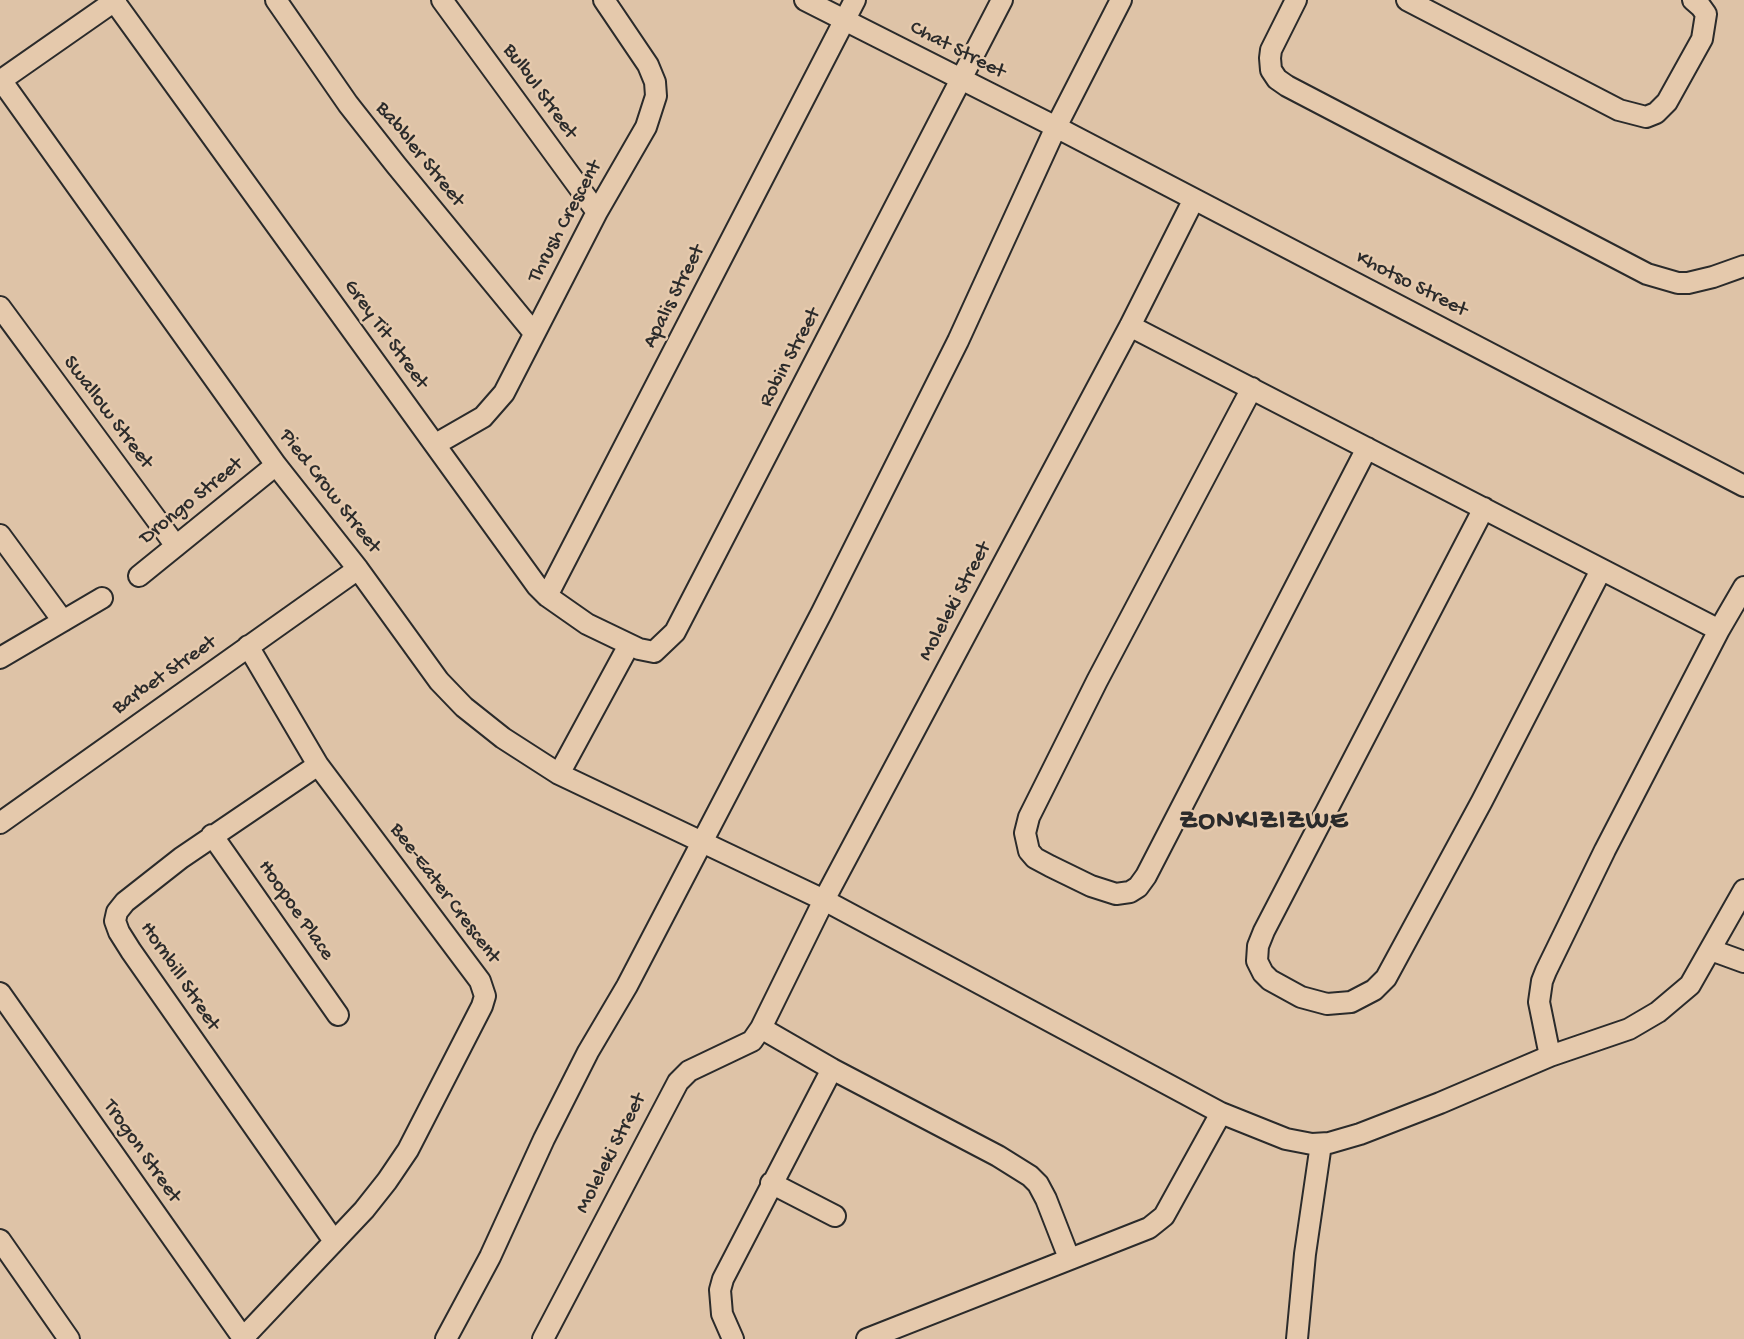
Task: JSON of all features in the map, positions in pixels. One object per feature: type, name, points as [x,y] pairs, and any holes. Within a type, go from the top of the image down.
[{"type":"street","name":"Babbler Street","points":[[276,0],[355,113],[534,333]]},
{"type":"street","name":"Bulbul Street","points":[[442,0],[597,212]]},
{"type":"street","name":"Thrush Crescent","points":[[436,444],[473,424],[490,410],[512,380],[597,212],[646,127],[654,106],[657,89],[648,65],[604,0]]},
{"type":"street","name":"Chat Street","points":[[805,0],[1056,127]]},
{"type":"street","name":"Apalis Street","points":[[547,596],[855,0]]},
{"type":"street","name":"Robin Street","points":[[654,652],[675,632],[1002,0]]},
{"type":"street","points":[[446,1339],[490,1257],[534,1158],[578,1071],[627,986],[822,612],[958,340],[1056,127],[1121,0]]},
{"type":"street","points":[[1296,0],[1275,41],[1270,58],[1271,70],[1276,79],[1287,86],[1647,274],[1688,284],[1744,266]]},
{"type":"street","points":[[1407,0],[1619,110],[1646,117],[1656,113],[1667,102],[1702,39],[1706,14],[1693,0]]},
{"type":"street","points":[[0,80],[115,1]]},
{"type":"street","name":"Grey Tit Street","points":[[115,1],[436,444],[464,488],[547,596],[587,624],[639,650],[654,652]]},
{"type":"street","name":"Pied Crow Street","points":[[0,80],[276,465],[358,569],[451,694],[503,738],[560,774],[824,900],[1221,1113],[1296,1142],[1321,1144]]},
{"type":"street","name":"Khotso Street","points":[[1056,127],[1744,486]]},
{"type":"street","name":"Moleleki Street","points":[[543,1339],[678,1082],[689,1071],[752,1041],[761,1028],[824,900],[1130,326],[1194,199]]},
{"type":"street","name":"Swallow Street","points":[[0,307],[176,546]]},
{"type":"street","points":[[1130,326],[1719,630]]},
{"type":"street","points":[[1252,388],[1097,681],[1029,817],[1024,832],[1029,851],[1035,858],[1050,866],[1091,886],[1116,894],[1130,892],[1146,876],[1367,448]]},
{"type":"street","name":"Drongo Street","points":[[139,576],[276,465]]},
{"type":"street","points":[[1484,508],[1258,946],[1257,962],[1263,973],[1270,980],[1301,997],[1327,1004],[1351,1002],[1374,990],[1386,978],[1482,801],[1601,570]]},
{"type":"street","points":[[0,535],[63,621]]},
{"type":"street","name":"Barbet Street","points":[[0,823],[358,569]]},
{"type":"street","points":[[1550,1056],[1539,1002],[1546,971],[1605,850],[1719,630],[1744,587]]},
{"type":"street","points":[[0,658],[102,598]]},
{"type":"street","points":[[560,774],[629,645]]},
{"type":"street","name":"Bee-Eater Crescent","points":[[243,1339],[370,1203],[408,1150],[482,1006],[485,994],[480,981],[318,765],[248,646]]},
{"type":"street","name":"Hornbill Street","points":[[318,765],[212,835],[125,902],[117,912],[116,925],[131,951],[334,1241]]},
{"type":"street","name":"Hoopoe Place","points":[[212,835],[338,1015]]},
{"type":"street","points":[[1298,1339],[1304,1263],[1321,1144],[1360,1134],[1550,1056],[1645,1021],[1690,985],[1744,890]]},
{"type":"street","points":[[1711,950],[1744,962]]},
{"type":"street","name":"Trogon Street","points":[[0,993],[243,1339]]},
{"type":"street","points":[[761,1028],[831,1069],[998,1156],[1030,1176],[1038,1184],[1046,1199],[1069,1258]]},
{"type":"street","points":[[732,1339],[722,1314],[720,1290],[771,1183],[831,1069]]},
{"type":"street","points":[[867,1339],[1069,1258],[1137,1234],[1156,1223],[1169,1208],[1221,1113]]},
{"type":"street","points":[[771,1183],[835,1216]]},
{"type":"street","points":[[0,1240],[69,1339]]},
{"type":"district","name":"ZONKIZIZWE","points":[[1264,823]]}]
